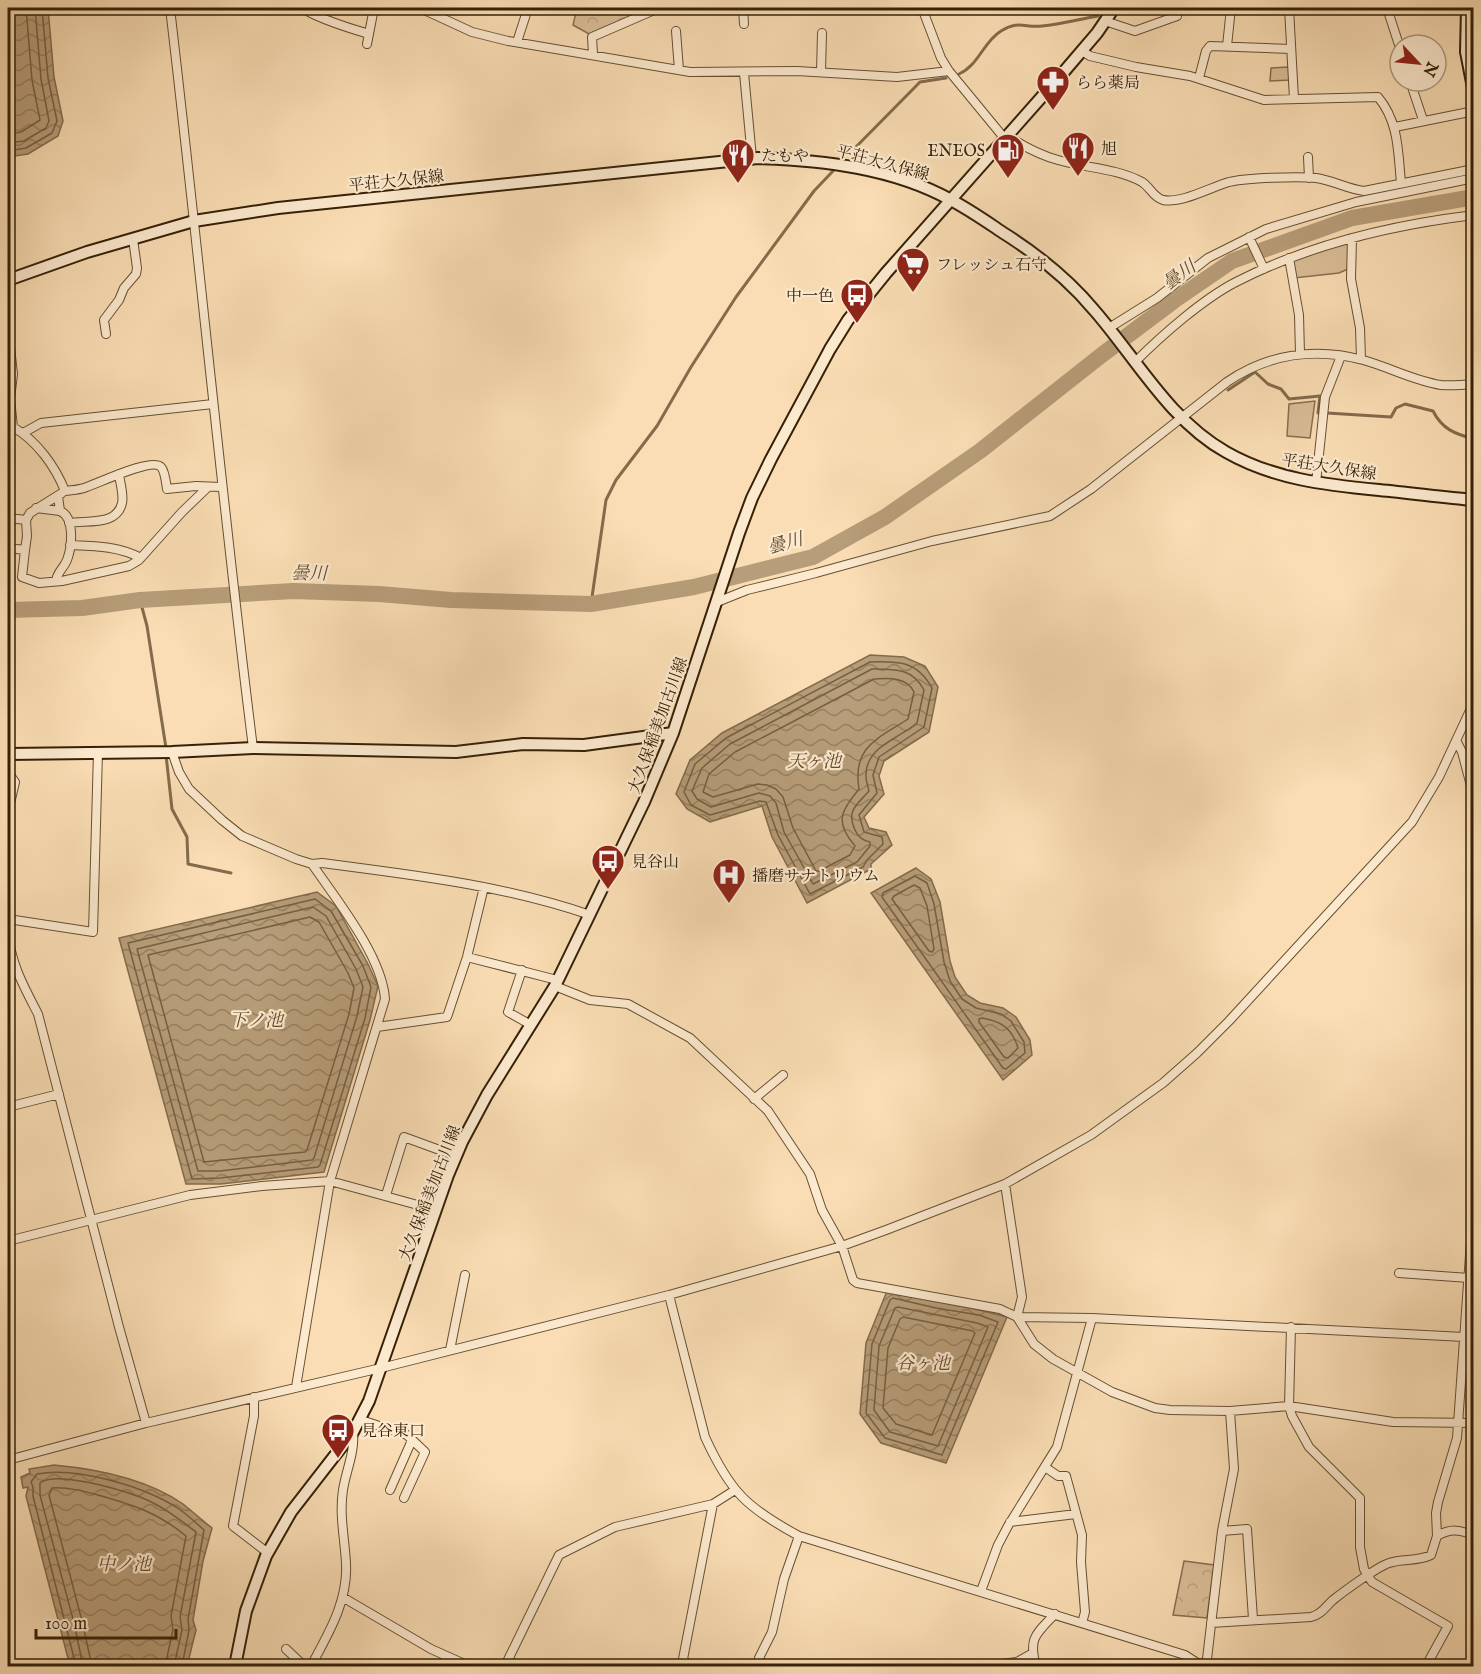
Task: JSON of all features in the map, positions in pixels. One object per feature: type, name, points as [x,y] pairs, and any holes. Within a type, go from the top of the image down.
[{"type":"main road","name":"大久保稲美加古川線","points":[[235,1666],[253,1586],[268,1553],[291,1512],[361,1419],[456,1156],[487,1095],[556,983],[652,786],[673,733],[739,533],[766,469],[848,320],[1082,51],[1114,8]]},
{"type":"main road","points":[[1467,8],[1470,26],[1466,52],[1473,93]]},
{"type":"main road","name":"平荘大久保線","points":[[8,280],[84,253],[194,221],[278,208],[752,158],[805,159],[835,163],[915,184],[951,199],[1014,240],[1059,274],[1094,310],[1157,391],[1182,419],[1225,452],[1269,471],[1316,483],[1473,500]]},
{"type":"main road","points":[[8,754],[172,752],[253,748],[456,752],[523,744],[584,745],[673,733]]},
{"type":"street","points":[[170,8],[221,488],[253,748]]},
{"type":"street","points":[[308,8],[309,12],[315,15],[369,34]]},
{"type":"street","points":[[367,44],[374,8]]},
{"type":"street","points":[[420,8],[472,32],[516,42],[679,70],[744,73],[821,72],[897,77],[949,71]]},
{"type":"street","points":[[516,42],[528,8]]},
{"type":"street","points":[[593,54],[592,36],[659,8]]},
{"type":"street","points":[[743,8],[744,24]]},
{"type":"street","points":[[922,8],[940,58],[1007,138],[1058,160],[1090,166],[1143,183],[1161,199],[1185,197],[1230,182],[1309,178],[1364,191],[1473,169]]},
{"type":"street","points":[[1227,46],[1231,8]]},
{"type":"street","points":[[1289,8],[1294,99]]},
{"type":"street","points":[[1388,8],[1396,33]]},
{"type":"street","points":[[1106,21],[1135,31],[1178,16]]},
{"type":"street","points":[[676,31],[679,70]]},
{"type":"street","points":[[821,72],[822,33]]},
{"type":"street","points":[[1199,78],[1206,51],[1210,46],[1291,49]]},
{"type":"street","points":[[1082,51],[1090,56],[1199,78],[1258,99],[1378,97],[1386,106],[1395,127],[1401,183]]},
{"type":"street","points":[[744,73],[752,158]]},
{"type":"street","points":[[1414,93],[1423,120]]},
{"type":"street","points":[[1395,127],[1473,111]]},
{"type":"street","points":[[1308,157],[1309,178]]},
{"type":"street","points":[[1110,330],[1157,298],[1208,258],[1266,229],[1356,201],[1473,178]]},
{"type":"street","points":[[1134,360],[1218,293],[1235,282],[1289,258],[1352,238],[1416,223],[1473,215]]},
{"type":"street","points":[[1249,237],[1264,269]]},
{"type":"street","points":[[1352,238],[1351,279],[1360,328],[1361,359]]},
{"type":"street","points":[[106,334],[104,320],[138,268],[133,239]]},
{"type":"street","points":[[1289,258],[1299,315],[1300,354]]},
{"type":"street","points":[[8,329],[13,427],[23,433],[44,455],[60,478],[62,493],[60,511]]},
{"type":"street","points":[[717,602],[747,590],[932,541],[1050,516],[1091,489],[1237,375],[1275,358],[1300,354],[1341,356],[1361,359],[1436,384],[1453,386],[1473,384]]},
{"type":"street","points":[[1316,483],[1325,397],[1341,356]]},
{"type":"street","points":[[23,433],[41,423],[213,404]]},
{"type":"street","points":[[208,487],[141,558],[129,566],[109,572],[39,583],[22,577],[27,537],[26,520],[36,508],[62,493],[81,489],[152,464],[158,464],[162,468],[167,489],[208,487],[221,488]]},
{"type":"street","points":[[69,523],[109,520],[115,516],[123,502],[119,474]]},
{"type":"street","points":[[36,508],[60,511],[68,516],[70,545],[67,560],[57,574],[56,581]]},
{"type":"street","points":[[8,518],[26,520]]},
{"type":"street","points":[[70,545],[119,549],[141,558]]},
{"type":"street","points":[[8,548],[25,550]]},
{"type":"street","points":[[8,1460],[146,1423],[381,1368],[669,1295],[842,1246],[1005,1184],[1090,1135],[1163,1083],[1197,1053],[1275,973],[1412,822],[1457,742],[1473,702]]},
{"type":"street","points":[[1457,742],[1462,752],[1473,797]]},
{"type":"street","points":[[8,910],[8,918],[93,932],[98,752]]},
{"type":"street","points":[[172,752],[179,772],[189,789],[242,836],[312,864],[322,863],[440,878],[526,896],[590,915]]},
{"type":"street","points":[[8,772],[15,782],[8,812]]},
{"type":"street","points":[[296,1387],[330,1181],[385,999],[384,983],[357,928],[312,864]]},
{"type":"street","points":[[377,1028],[447,1017],[467,957],[484,887]]},
{"type":"street","points":[[8,932],[9,947],[16,972],[38,1014],[146,1423]]},
{"type":"street","points":[[467,957],[522,970],[556,983],[590,1000],[628,1004],[690,1038],[768,1111],[810,1174],[822,1210],[842,1246],[853,1280],[857,1283],[1000,1309],[1017,1317],[1092,1318],[1464,1337]]},
{"type":"street","points":[[522,970],[508,1012],[531,1025]]},
{"type":"street","points":[[754,1099],[783,1075]]},
{"type":"street","points":[[8,1107],[59,1094]]},
{"type":"street","points":[[386,1196],[404,1137],[456,1156]]},
{"type":"street","points":[[8,1241],[190,1195],[330,1181],[436,1210]]},
{"type":"street","points":[[1005,1184],[1022,1297],[1017,1317],[1034,1344],[1053,1359],[1112,1392],[1146,1406],[1170,1410],[1230,1412],[1289,1406],[1393,1422],[1473,1423]]},
{"type":"street","points":[[1211,1623],[1311,1617],[1320,1614],[1333,1600],[1389,1563],[1419,1560],[1431,1555],[1437,1536],[1438,1502],[1457,1438],[1473,1199]]},
{"type":"street","points":[[1399,1273],[1468,1278]]},
{"type":"street","points":[[450,1350],[465,1275]]},
{"type":"street","points":[[669,1295],[705,1437],[735,1490],[761,1514],[799,1536],[1185,1655],[1202,1666],[1207,1659],[1222,1531],[1234,1469],[1230,1412]]},
{"type":"street","points":[[981,1591],[998,1545],[1010,1522],[1057,1447],[1092,1318]]},
{"type":"street","points":[[1291,1328],[1289,1406],[1292,1416],[1309,1447],[1360,1498],[1360,1547],[1364,1569],[1372,1582],[1448,1626],[1426,1666]]},
{"type":"street","points":[[255,1397],[254,1416],[233,1526],[268,1553]]},
{"type":"street","points":[[361,1419],[407,1435],[425,1452],[404,1498]]},
{"type":"street","points":[[310,1666],[344,1598],[346,1566],[342,1516],[343,1490],[354,1448],[353,1432]]},
{"type":"street","points":[[390,1490],[412,1440]]},
{"type":"street","points":[[1045,1467],[1058,1476],[1066,1476],[1082,1535],[1081,1562],[1085,1612],[1082,1623]]},
{"type":"street","points":[[505,1666],[560,1555],[615,1527],[713,1504],[735,1490]]},
{"type":"street","points":[[689,1666],[683,1659],[713,1504]]},
{"type":"street","points":[[1010,1522],[1076,1514]]},
{"type":"street","points":[[1222,1531],[1247,1529],[1253,1620]]},
{"type":"street","points":[[1437,1536],[1456,1529],[1473,1535]]},
{"type":"street","points":[[725,1666],[761,1666],[759,1658],[772,1632],[784,1579],[799,1536]]},
{"type":"street","points":[[344,1598],[431,1649],[469,1666]]},
{"type":"street","points":[[1036,1666],[1033,1653],[1035,1636],[1055,1614]]},
{"type":"street","points":[[286,1649],[304,1666]]},
{"type":"street","points":[[935,1666],[1002,1664],[1017,1662],[1033,1653]]},
{"type":"street","points":[[697,1666],[702,1666]]},
{"type":"green space","points":[[577,8],[649,8],[589,34],[573,25]]},
{"type":"green space","points":[[1289,67],[1290,80],[1270,81],[1271,68]]},
{"type":"green space","points":[[1349,241],[1348,269],[1339,273],[1294,278],[1293,259]]},
{"type":"green space","points":[[1315,401],[1310,438],[1287,436],[1289,404]]},
{"type":"green space","points":[[1184,1561],[1214,1565],[1207,1618],[1173,1615]]},
{"type":"water","points":[[8,8],[48,8],[54,77],[63,121],[58,136],[28,154],[8,157]]},
{"type":"water","name":"天ヶ池","points":[[870,655],[904,657],[925,666],[938,687],[929,732],[884,761],[879,776],[884,794],[864,817],[869,828],[886,832],[892,845],[871,864],[871,869],[807,903],[772,837],[762,806],[710,822],[687,809],[676,794],[690,760],[722,733]]},
{"type":"water","points":[[916,868],[931,879],[940,902],[955,977],[967,995],[980,1003],[1003,1008],[1016,1017],[1030,1040],[1032,1055],[1003,1080],[871,893]]},
{"type":"water","name":"下ノ池","points":[[317,892],[336,906],[378,986],[324,1172],[221,1184],[186,1184],[119,938]]},
{"type":"water","name":"谷ヶ池","points":[[887,1291],[1007,1317],[946,1463],[881,1443],[860,1414],[866,1343]]},
{"type":"water","name":"中ノ池","points":[[54,1465],[87,1469],[154,1488],[183,1504],[212,1528],[203,1561],[193,1620],[196,1630],[187,1666],[70,1666],[26,1496],[28,1487],[23,1488],[21,1477],[30,1473],[29,1469]]},
{"type":"waterway","points":[[1129,10],[1136,8]]},
{"type":"waterway","points":[[959,74],[971,65],[995,36],[1007,28],[1017,25],[1049,25],[1098,16]]},
{"type":"waterway","points":[[849,154],[920,82],[946,78]]},
{"type":"waterway","points":[[591,604],[606,500],[616,480],[657,426],[691,367],[736,297],[814,191],[833,171]]},
{"type":"waterway","name":"曇川","points":[[8,610],[82,608],[140,600],[293,591],[379,594],[451,600],[591,604],[694,587],[813,557],[885,517],[980,451],[1103,354],[1232,261],[1352,218],[1474,197]]},
{"type":"waterway","points":[[1228,390],[1255,372],[1268,384],[1281,389],[1289,399],[1320,396],[1318,413]]},
{"type":"waterway","points":[[1327,413],[1391,417],[1396,408],[1405,404],[1433,411],[1450,430],[1474,439]]},
{"type":"waterway","points":[[140,600],[147,626],[166,748]]},
{"type":"waterway","points":[[166,755],[172,809],[187,837],[188,864],[231,873]]},
{"type":"place","name":"らら薬局","points":[[1053,111]]},
{"type":"place","name":"旭","points":[[1078,177]]},
{"type":"place","name":"ENEOS","points":[[1008,179]]},
{"type":"place","name":"たもや","points":[[738,184]]},
{"type":"place","name":"フレッシュ石守","points":[[913,293]]},
{"type":"place","name":"中一色","points":[[857,324]]},
{"type":"place","name":"見谷山","points":[[608,890]]},
{"type":"place","name":"播磨サナトリウム","points":[[729,904]]},
{"type":"place","name":"見谷東口","points":[[338,1459]]}]
